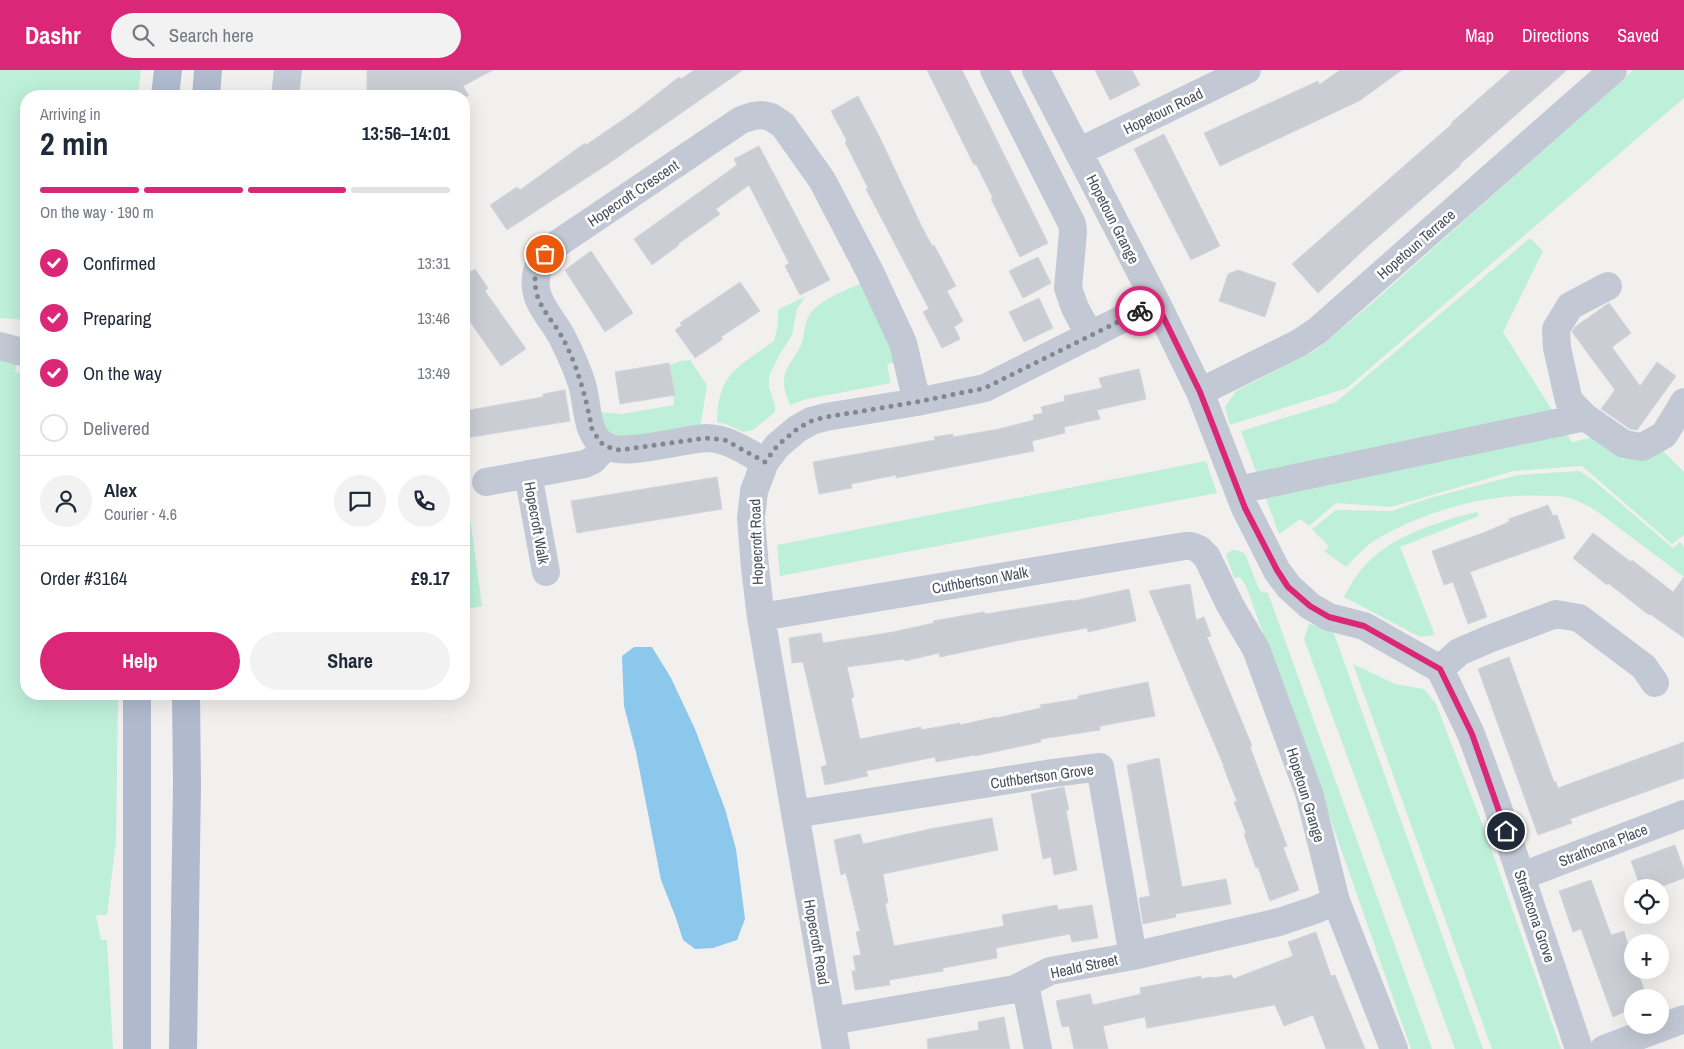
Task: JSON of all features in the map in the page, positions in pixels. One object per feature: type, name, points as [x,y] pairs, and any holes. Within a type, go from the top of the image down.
[{"type":"main road","points":[[166,90],[168,70]]},
{"type":"main road","points":[[206,90],[208,70]]},
{"type":"main road","points":[[137,700],[137,1049]]},
{"type":"main road","points":[[183,1049],[187,784],[186,700]]},
{"type":"street","points":[[286,90],[288,70]]},
{"type":"street","points":[[994,70],[1072,224],[1074,232],[1068,288],[1075,308],[1090,336]]},
{"type":"street","name":"Hopetoun Grange","points":[[1036,70],[1156,302],[1200,392],[1242,499]]},
{"type":"street","name":"Hopetoun Road","points":[[1078,152],[1248,70]]},
{"type":"street","name":"Hopetoun Terrace","points":[[1200,392],[1299,343],[1317,331],[1613,70]]},
{"type":"street","name":"Hopecroft Crescent","points":[[606,446],[600,442],[592,429],[582,385],[563,338],[542,305],[536,290],[538,264],[545,254],[566,237],[741,120],[753,116],[771,117],[783,125],[822,180],[870,272],[904,343],[917,402]]},
{"type":"street","points":[[1608,286],[1570,306],[1556,329],[1557,348],[1569,400],[1585,417],[1624,444],[1642,447],[1664,435],[1684,402]]},
{"type":"street","name":"Hopecroft Road","points":[[836,1049],[761,618],[752,518],[754,491],[765,462],[777,446],[797,429],[811,421],[985,388],[1156,302]]},
{"type":"street","points":[[0,345],[20,343]]},
{"type":"street","points":[[0,345],[20,351]]},
{"type":"street","points":[[1585,417],[1242,499],[1277,570],[1288,587],[1310,606],[1329,617],[1364,626],[1440,669],[1459,652],[1556,614],[1579,618],[1644,668],[1655,684]]},
{"type":"street","points":[[606,446],[621,450],[706,438],[725,440],[765,462]]},
{"type":"street","name":"Hopecroft Walk","points":[[486,482],[585,464],[593,460],[606,446]]},
{"type":"street","name":"Hopecroft Walk","points":[[528,474],[546,572]]},
{"type":"street","name":"Cuthbertson Walk","points":[[761,618],[1185,546],[1199,549]]},
{"type":"street","name":"Hopetoun Grange","points":[[1199,549],[1207,557],[1230,605],[1256,649],[1309,793],[1336,901],[1394,1049]]},
{"type":"street","name":"Strathcona Grove","points":[[1440,669],[1472,734],[1522,876],[1579,1049]]},
{"type":"street","name":"Cuthbertson Grove","points":[[795,814],[1100,767],[1133,956]]},
{"type":"street","name":"Strathcona Place","points":[[1522,876],[1684,814]]},
{"type":"street","name":"Heald Street","points":[[831,1021],[1015,990],[1050,971],[1133,956],[1279,922],[1336,901]]},
{"type":"street","points":[[1025,984],[1038,1049]]},
{"type":"street","points":[[1604,1049],[1684,1019]]},
{"type":"green space","points":[[0,70],[141,70],[139,90],[20,90],[20,320],[0,318]]},
{"type":"green space","points":[[1633,70],[1684,70],[1684,98],[1347,388],[1230,425],[1225,407],[1236,391],[1316,350],[1370,305]]},
{"type":"green space","points":[[1530,238],[1543,251],[1503,332],[1572,442],[1594,437],[1623,459],[1660,448],[1684,472],[1684,535],[1672,544],[1582,466],[1514,471],[1391,507],[1336,503],[1309,526],[1300,519],[1279,534],[1241,431],[1336,402]]},
{"type":"green space","points":[[861,283],[898,362],[887,364],[891,383],[807,399],[790,405],[784,386],[785,374],[801,345],[811,312],[828,299]]},
{"type":"green space","points":[[806,296],[797,309],[792,335],[769,376],[769,387],[775,412],[753,430],[743,432],[717,422],[721,392],[732,373],[740,365],[774,341],[778,325],[778,310]]},
{"type":"green space","points":[[0,358],[17,362],[15,372],[20,373],[20,700],[118,700],[116,841],[107,915],[96,915],[101,940],[107,940],[113,1049],[0,1049]]},
{"type":"green space","points":[[690,360],[707,385],[700,429],[626,441],[605,433],[599,412],[622,414],[674,405],[673,396],[675,395],[670,365]]},
{"type":"green space","points":[[1206,461],[1217,493],[780,576],[777,545]]},
{"type":"green space","points":[[1579,471],[1592,479],[1673,548],[1680,542],[1684,547],[1684,577],[1594,510],[1582,503],[1562,497],[1505,497],[1482,500],[1438,512],[1417,519],[1377,539],[1346,567],[1324,551],[1329,547],[1312,529],[1336,510],[1392,511],[1426,499],[1518,475]]},
{"type":"green space","points":[[1477,512],[1479,516],[1400,547],[1435,635],[1420,637],[1344,597],[1364,566],[1391,544],[1434,524]]},
{"type":"green space","points":[[470,518],[482,606],[470,609]]},
{"type":"green space","points":[[1232,550],[1245,554],[1260,591],[1268,593],[1432,1049],[1411,1049],[1246,586],[1240,577],[1234,578],[1226,555]]},
{"type":"green space","points":[[1309,624],[1332,628],[1483,1049],[1455,1049],[1304,639]]},
{"type":"green space","points":[[1353,664],[1395,684],[1424,689],[1436,704],[1486,834],[1561,1049],[1492,1049]]},
{"type":"water","points":[[634,647],[652,647],[671,678],[695,729],[725,809],[736,849],[745,919],[737,940],[713,948],[695,949],[683,940],[661,880],[636,752],[624,706],[622,656]]},
{"type":"building","points":[[367,70],[493,70],[463,86],[465,90],[367,90]]},
{"type":"building","points":[[694,70],[743,70],[608,164],[507,230],[490,205],[517,187],[520,190],[585,143],[586,145],[634,112],[679,77],[681,79]]},
{"type":"building","points":[[927,70],[962,70],[1048,243],[1020,257],[991,199],[993,198],[976,164],[974,165]]},
{"type":"building","points":[[1095,70],[1132,70],[1140,85],[1110,100]]},
{"type":"building","points":[[1340,70],[1402,70],[1359,101],[1220,166],[1204,133],[1318,81],[1319,85]]},
{"type":"building","points":[[1511,70],[1567,70],[1368,246],[1318,293],[1292,264]]},
{"type":"building","points":[[858,96],[921,225],[956,286],[947,291],[963,321],[954,327],[960,339],[942,348],[923,312],[929,309],[866,189],[868,188],[845,142],[847,141],[831,111]]},
{"type":"building","points":[[1164,134],[1220,246],[1191,260],[1134,149]]},
{"type":"building","points":[[759,146],[830,280],[800,295],[785,266],[789,263],[749,185],[716,209],[720,214],[652,265],[634,239],[737,165],[734,159]]},
{"type":"building","points":[[591,251],[633,313],[605,332],[565,270]]},
{"type":"building","points":[[1038,257],[1051,283],[1023,298],[1009,271]]},
{"type":"building","points":[[475,269],[488,288],[485,291],[526,349],[501,366],[470,322],[470,270],[471,272]]},
{"type":"building","points":[[1238,270],[1276,283],[1265,317],[1219,301],[1228,274]]},
{"type":"building","points":[[740,282],[760,311],[721,337],[723,339],[695,358],[675,330],[682,325],[680,323]]},
{"type":"building","points":[[1039,298],[1053,328],[1024,342],[1009,312]]},
{"type":"building","points":[[1609,303],[1631,333],[1612,347],[1640,386],[1657,362],[1676,376],[1637,430],[1630,429],[1601,409],[1615,390],[1572,332],[1575,327]]},
{"type":"building","points":[[669,363],[675,395],[620,404],[615,372]]},
{"type":"building","points":[[1139,369],[1146,399],[1097,410],[1100,419],[1064,427],[1065,433],[1032,441],[1034,451],[896,478],[896,475],[851,484],[852,488],[819,494],[813,462],[935,440],[934,437],[953,434],[953,437],[999,429],[1034,420],[1033,415],[1043,413],[1041,407],[1065,401],[1064,396],[1102,388],[1099,378]]},
{"type":"building","points":[[565,390],[570,421],[470,437],[470,410],[543,397],[543,394]]},
{"type":"building","points":[[717,477],[722,509],[577,533],[571,501]]},
{"type":"building","points":[[1548,505],[1553,516],[1557,515],[1565,538],[1470,572],[1487,617],[1468,624],[1453,582],[1444,585],[1432,551],[1483,533],[1509,522],[1509,519]]},
{"type":"building","points":[[1593,533],[1673,592],[1684,577],[1684,638],[1649,615],[1608,583],[1607,585],[1573,558]]},
{"type":"building","points":[[1190,584],[1196,620],[1204,617],[1211,636],[1207,637],[1252,746],[1250,747],[1287,846],[1283,847],[1299,890],[1270,901],[1244,834],[1246,833],[1234,802],[1237,801],[1224,766],[1149,591]]},
{"type":"building","points":[[1129,589],[1136,621],[1088,632],[1087,628],[940,657],[939,653],[905,661],[904,659],[847,667],[854,697],[851,698],[860,739],[921,727],[921,730],[996,718],[1041,708],[1040,705],[1078,699],[1078,696],[1148,682],[1155,716],[1100,726],[1100,730],[1041,739],[1041,742],[975,756],[936,762],[935,757],[866,771],[868,776],[825,785],[821,767],[827,765],[803,662],[792,663],[789,638],[821,633],[823,643],[893,632],[934,623],[933,621],[984,612],[985,614],[1073,601]]},
{"type":"building","points":[[1509,657],[1554,782],[1556,782],[1558,788],[1684,742],[1684,778],[1570,819],[1572,823],[1538,835],[1478,669]]},
{"type":"building","points":[[1159,758],[1182,887],[1226,879],[1231,904],[1175,914],[1176,917],[1143,924],[1139,898],[1150,896],[1127,765]]},
{"type":"building","points":[[1064,787],[1069,810],[1066,810],[1077,870],[1054,875],[1051,857],[1043,859],[1031,794]]},
{"type":"building","points":[[992,818],[998,850],[883,874],[888,903],[885,903],[894,946],[1004,926],[1002,915],[1057,905],[1058,910],[1092,905],[1098,938],[1072,942],[1070,934],[996,948],[997,958],[943,968],[943,971],[889,980],[890,985],[855,990],[852,971],[856,971],[853,956],[861,955],[856,932],[860,931],[846,873],[841,875],[834,840],[860,834],[863,844]]},
{"type":"building","points":[[1675,845],[1684,870],[1684,878],[1669,884],[1669,879],[1638,879],[1631,861]]},
{"type":"building","points":[[1591,880],[1611,935],[1624,931],[1624,979],[1640,979],[1644,989],[1624,989],[1624,1012],[1613,1017],[1581,929],[1573,932],[1559,891]]},
{"type":"building","points":[[1316,932],[1331,976],[1335,975],[1365,1049],[1326,1049],[1313,1015],[1284,1026],[1275,1005],[1147,1028],[1145,1017],[1103,1026],[1108,1049],[1074,1049],[1069,1026],[1062,1027],[1056,1001],[1090,994],[1093,1005],[1141,994],[1140,988],[1201,976],[1201,979],[1232,975],[1233,979],[1293,956],[1288,942]]},
{"type":"building","points":[[1004,1017],[1010,1049],[928,1049],[927,1039],[979,1030],[978,1022]]},
{"type":"way so far","points":[[545,254],[538,264],[536,290],[542,305],[563,338],[582,385],[595,436],[606,446],[621,450],[706,438],[725,440],[765,462],[777,446],[797,429],[811,421],[985,388],[1140,311]]},
{"type":"route","points":[[1140,311],[1156,302],[1200,392],[1245,508],[1277,570],[1288,587],[1310,606],[1329,617],[1364,626],[1440,669],[1472,734],[1506,831]]}]
